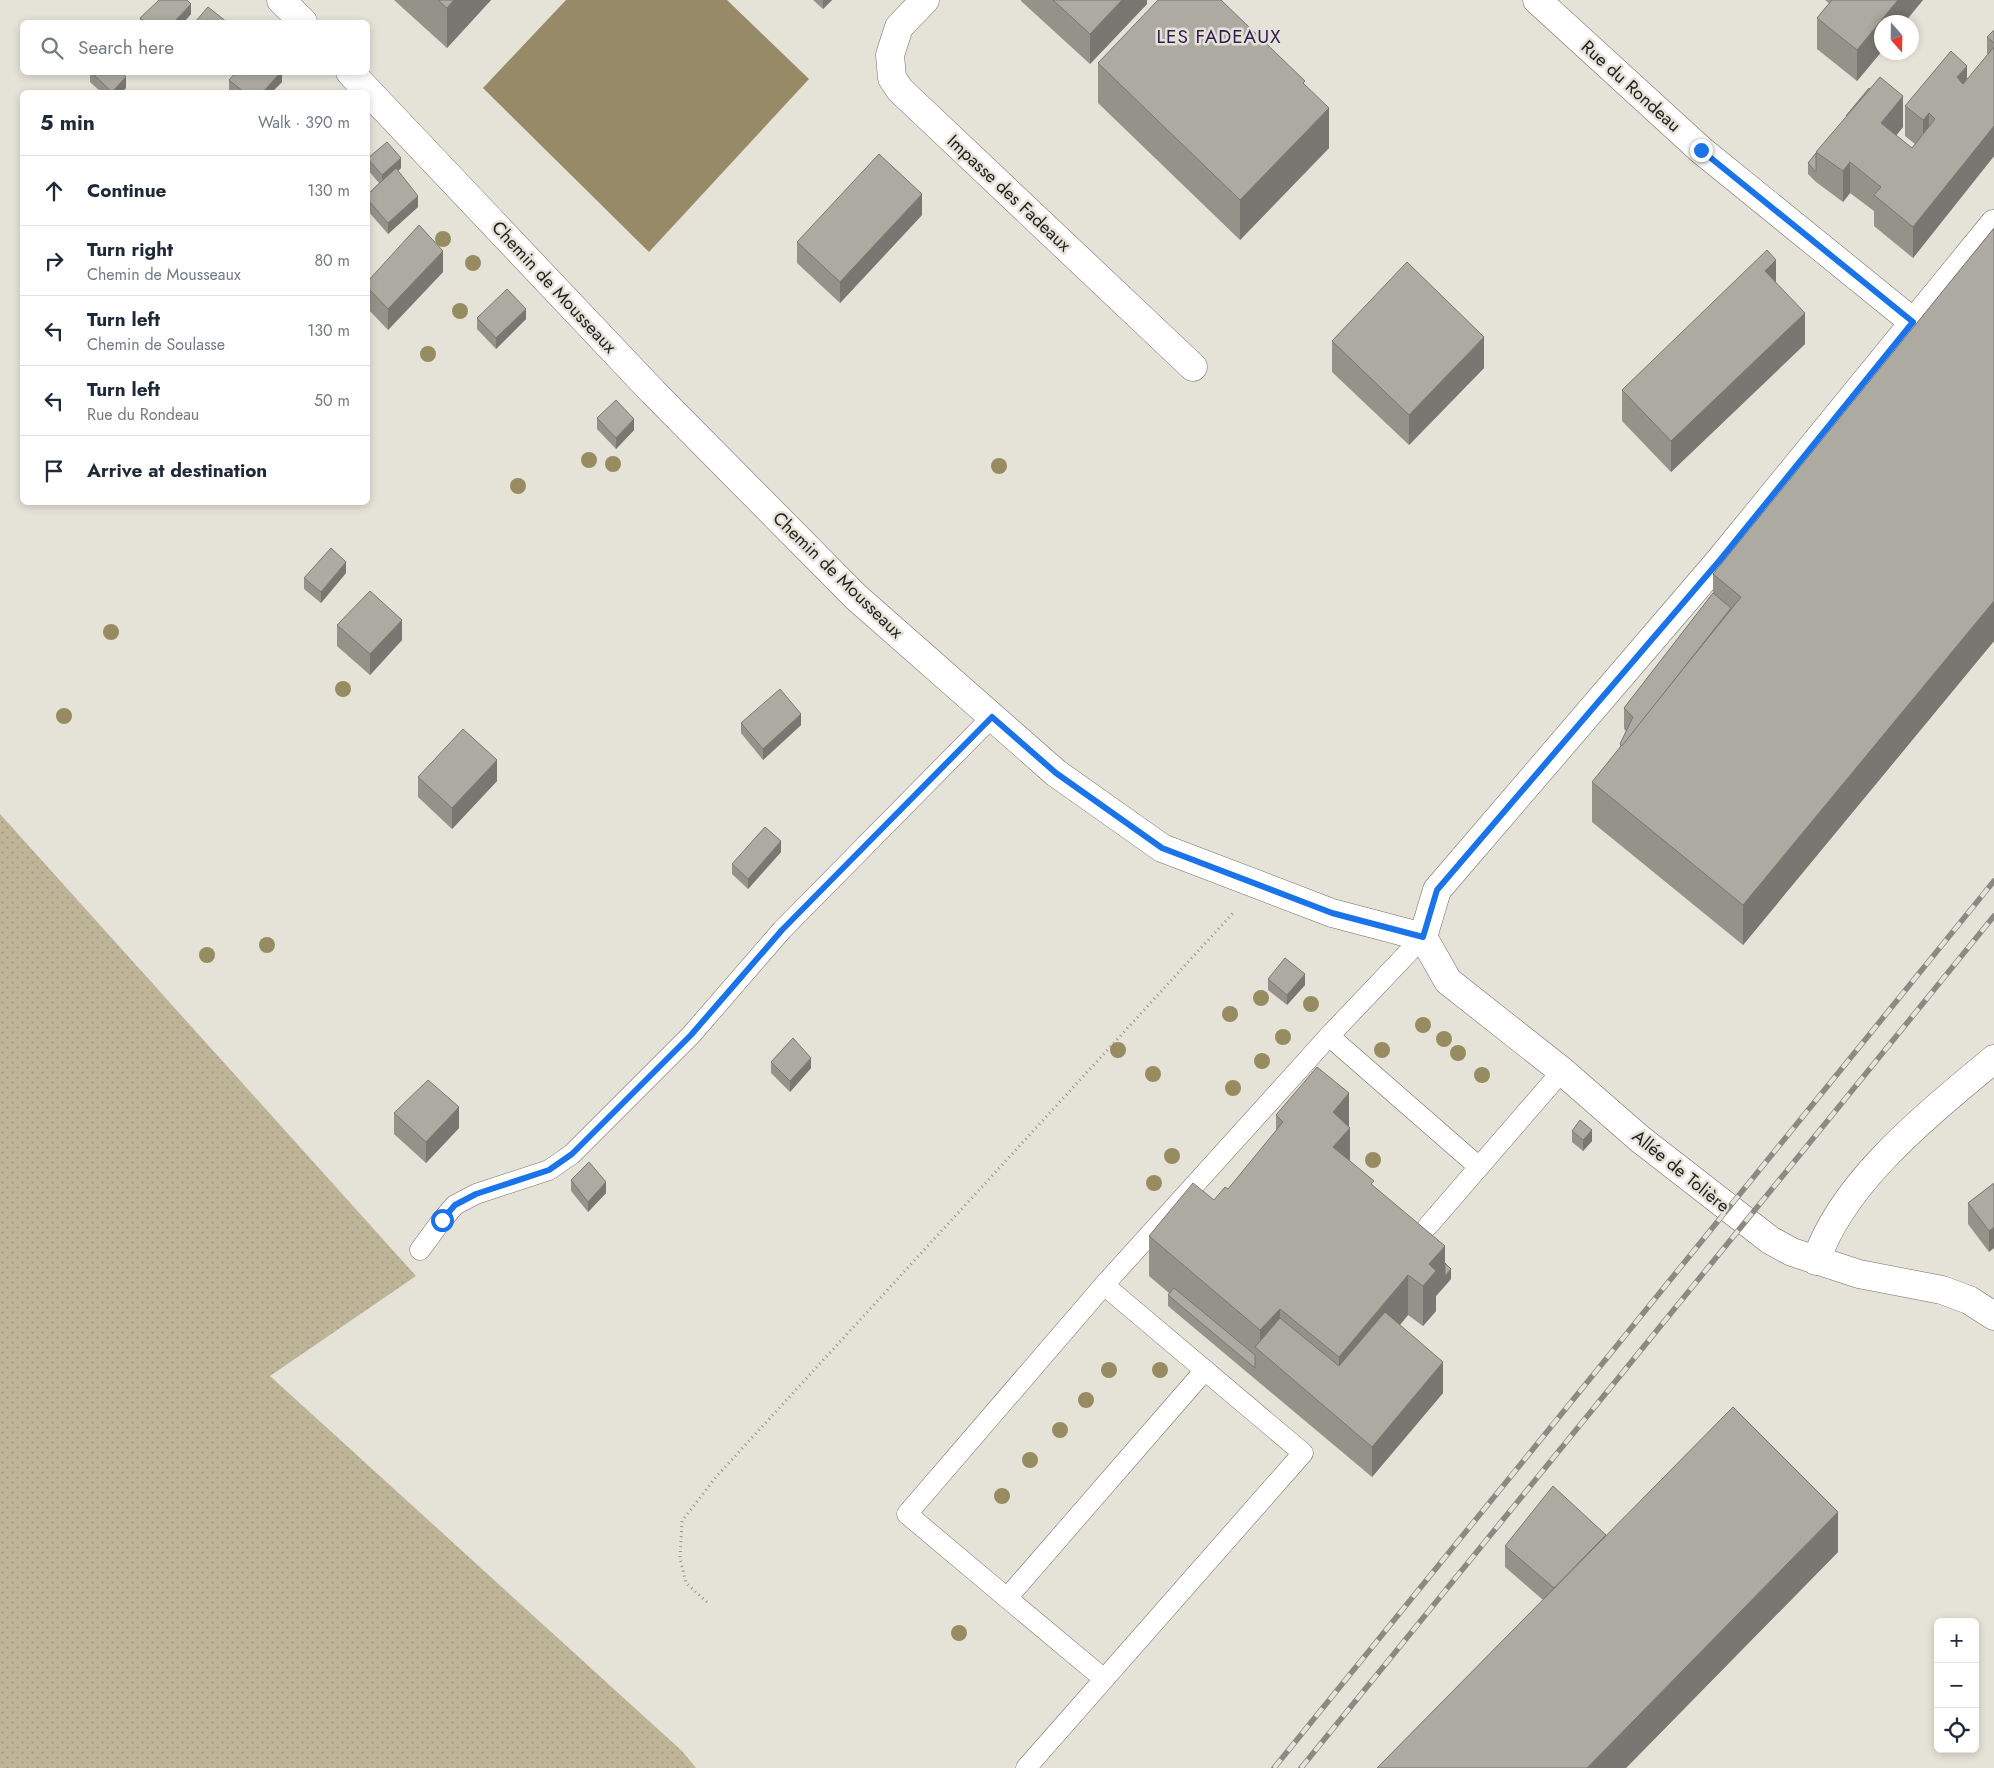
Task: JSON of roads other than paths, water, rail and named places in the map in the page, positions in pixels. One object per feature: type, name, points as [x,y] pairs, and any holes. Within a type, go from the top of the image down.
[{"type":"street","points":[[281,0],[300,20]]},
{"type":"street","name":"Impasse des Fadeaux","points":[[925,0],[899,27],[890,55],[892,78],[900,90],[1193,367]]},
{"type":"street","name":"Rue du Rondeau","points":[[1537,0],[1701,150],[1913,322]]},
{"type":"street","name":"Chemin de Mousseaux","points":[[353,75],[367,90]]},
{"type":"street","name":"Chemin de Mousseaux","points":[[370,93],[653,392],[849,590],[1056,773],[1162,848],[1332,913],[1423,937]]},
{"type":"street","points":[[1423,937],[1437,890],[1720,560],[1994,224]]},
{"type":"street","name":"Allée de Tolière","points":[[1423,937],[1448,981],[1562,1071],[1640,1139],[1663,1155],[1744,1222],[1770,1240],[1792,1252],[1859,1274],[1942,1290],[1969,1300],[1994,1316]]},
{"type":"street","points":[[1816,1260],[1822,1242],[1850,1196],[1910,1130],[1994,1059]]},
{"type":"lane","points":[[420,1250],[455,1205],[476,1194],[549,1170],[572,1154],[691,1035],[782,930],[992,717]]},
{"type":"lane","points":[[1104,1679],[907,1514],[1104,1285],[1329,1036],[1423,937]]},
{"type":"lane","points":[[1329,1036],[1479,1167]]},
{"type":"lane","points":[[1428,1226],[1562,1071]]},
{"type":"lane","points":[[1026,1768],[1303,1453],[1104,1285]]},
{"type":"lane","points":[[1007,1598],[1205,1370]]},
{"type":"railway","points":[[1274,1768],[1994,881]]},
{"type":"railway","points":[[1301,1768],[1994,916]]},
{"type":"district","name":"LES FADEAUX","points":[[1219,36]]}]
